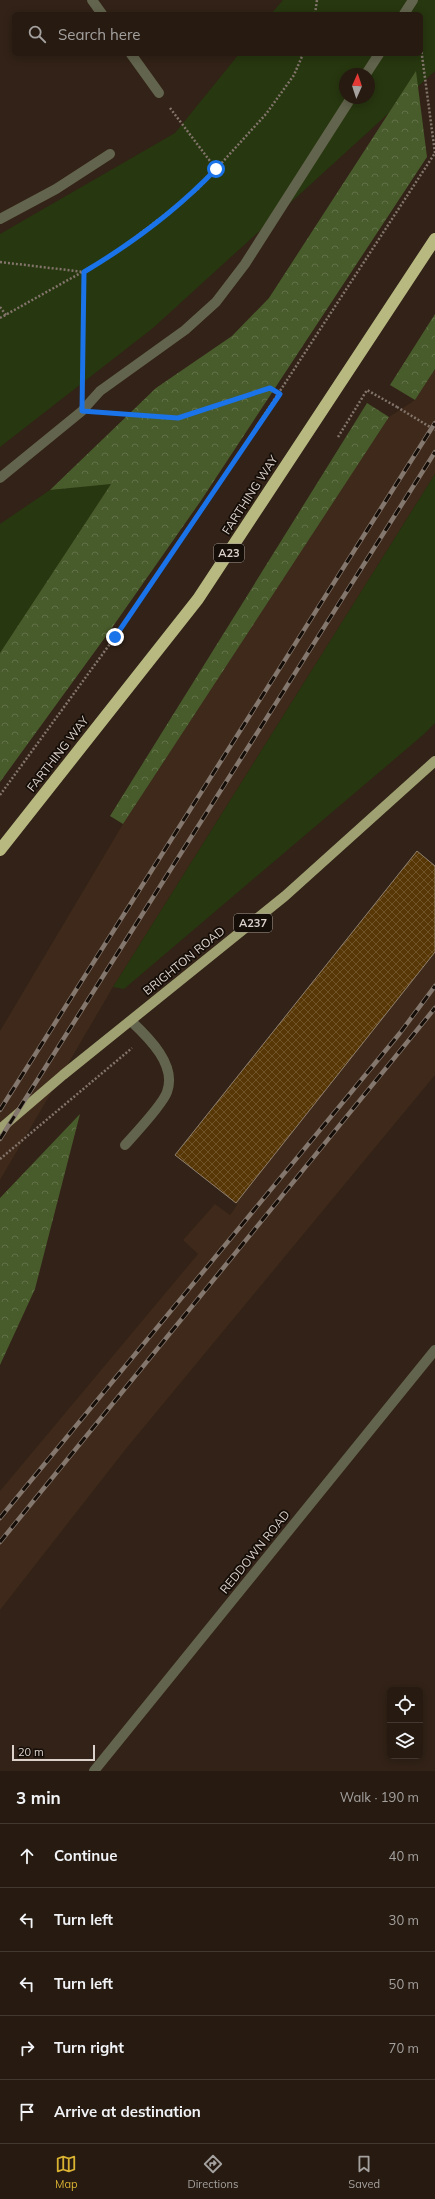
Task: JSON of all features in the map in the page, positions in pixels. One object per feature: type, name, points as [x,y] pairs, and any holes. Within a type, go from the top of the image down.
[{"type":"highway","name":"FARTHING WAY","points":[[0,850],[198,599],[435,239]]},
{"type":"main road","name":"BRIGHTON ROAD","points":[[0,1129],[286,896],[435,762]]},
{"type":"street","points":[[92,0],[101,12]]},
{"type":"street","points":[[405,12],[413,0]]},
{"type":"street","points":[[132,56],[158,93]]},
{"type":"street","points":[[370,68],[378,56]]},
{"type":"street","points":[[0,478],[82,411],[100,391],[184,330],[216,302],[245,264],[347,104]]},
{"type":"street","points":[[0,219],[56,189],[110,154]]},
{"type":"street","points":[[126,1146],[167,1093],[169,1081],[167,1069],[157,1048],[131,1021]]},
{"type":"street","name":"REDDOWN ROAD","points":[[94,1771],[435,1350]]},
{"type":"path","points":[[314,12],[317,0]]},
{"type":"path","points":[[0,318],[111,256],[198,189],[266,114],[294,75],[302,56]]},
{"type":"path","points":[[0,795],[115,637],[280,394],[435,153],[422,56]]},
{"type":"path","points":[[158,93],[216,169]]},
{"type":"path","points":[[0,262],[84,272]]},
{"type":"path","points":[[84,272],[82,411],[178,418],[270,388],[280,394]]},
{"type":"path","points":[[0,307],[6,315]]},
{"type":"path","points":[[338,437],[367,390],[435,430]]},
{"type":"shaded area","points":[[435,369],[435,474],[113,987],[0,1180],[0,1031],[123,824],[389,417],[415,400]]},
{"type":"shaded area","points":[[435,952],[435,1075],[125,1450],[0,1610],[0,1491],[198,1254],[183,1240],[215,1204],[230,1215],[237,1205],[236,1203]]},
{"type":"green space","points":[[283,0],[435,0],[435,71],[153,328],[0,447],[0,234],[175,133],[237,56],[423,56],[423,12],[273,12]]},
{"type":"green space","points":[[416,71],[427,157],[200,502],[109,632],[0,782],[0,653],[111,484],[50,490],[156,388],[232,336],[269,298]]},
{"type":"green space","points":[[435,314],[435,369],[415,400],[390,385]]},
{"type":"green space","points":[[367,403],[389,417],[123,824],[110,816]]},
{"type":"green space","points":[[435,474],[435,723],[423,735],[124,989],[113,987]]},
{"type":"green space","points":[[112,483],[0,653],[0,524],[50,490]]},
{"type":"green space","points":[[80,1114],[35,1289],[0,1365],[0,1198]]},
{"type":"building","points":[[417,851],[435,866],[435,952],[236,1203],[175,1155]]},
{"type":"railway","points":[[0,1110],[435,423]]},
{"type":"railway","points":[[0,1139],[435,452]]},
{"type":"railway","points":[[0,1518],[400,1033],[435,986]]},
{"type":"railway","points":[[0,1542],[435,1008]]},
{"type":"route","points":[[115,637],[280,394],[270,388],[178,418],[82,411],[84,272],[111,256],[156,222],[198,189],[216,169]]}]
